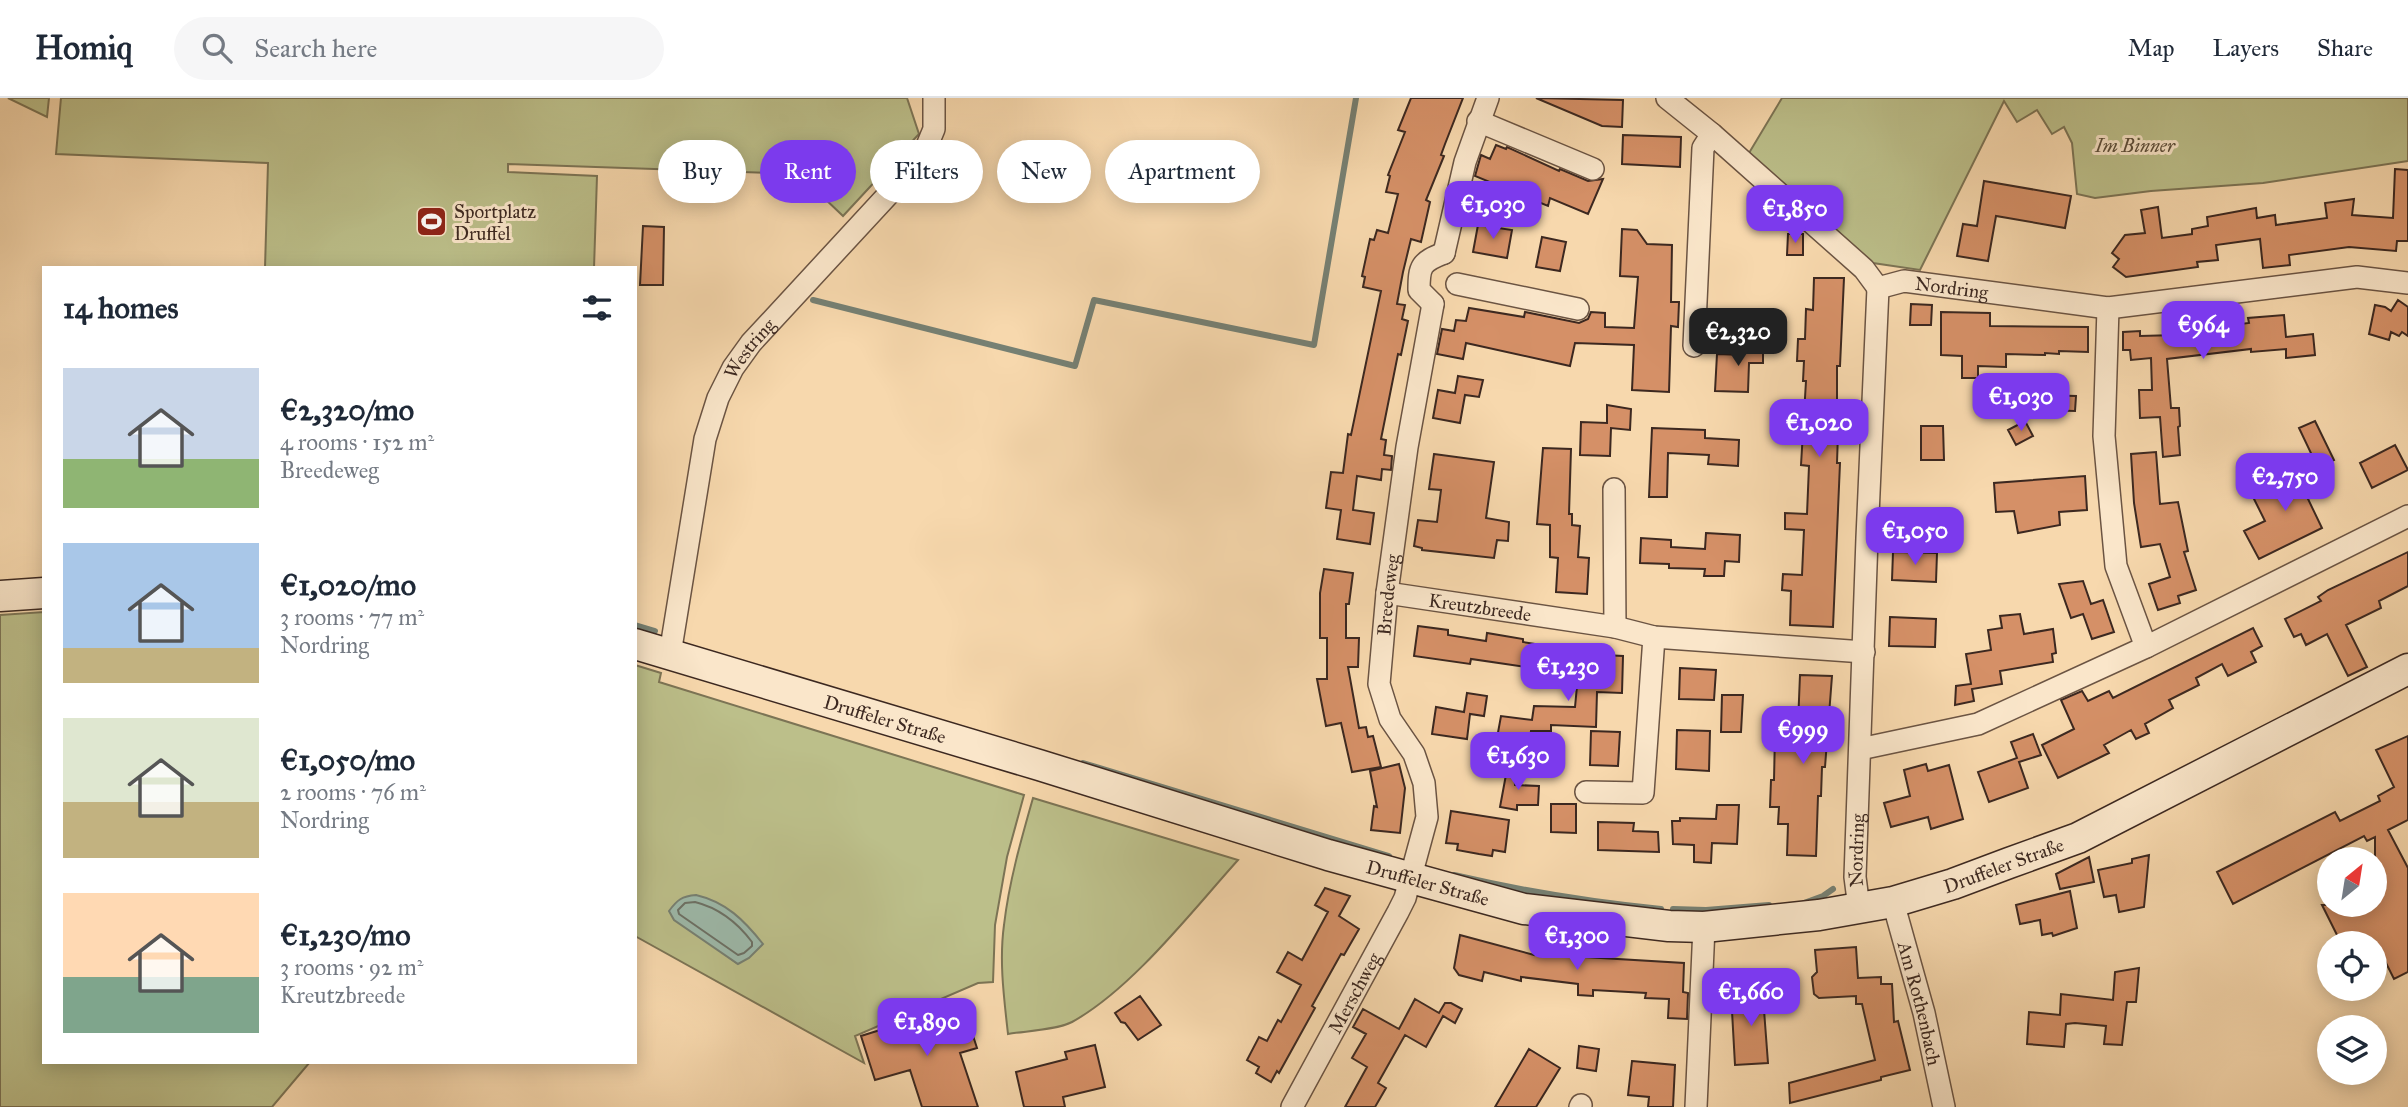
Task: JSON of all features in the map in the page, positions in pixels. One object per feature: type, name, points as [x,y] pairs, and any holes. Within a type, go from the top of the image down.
[{"type":"street","name":"Westring","points":[[670,654],[705,439],[718,398],[733,368],[751,343],[922,158],[934,129],[934,98]]},
{"type":"street","points":[[1444,253],[1465,162],[1488,98]]},
{"type":"street","points":[[1667,98],[1712,134],[1864,269],[1878,288]]},
{"type":"street","points":[[1478,121],[1593,169]]},
{"type":"street","points":[[1694,346],[1703,148],[1712,134]]},
{"type":"street","points":[[1444,253],[1454,265],[1457,284],[1446,299],[1433,303],[1419,290],[1419,272],[1427,260],[1444,253]]},
{"type":"street","name":"Nordring","points":[[1859,908],[1855,877],[1878,288],[1904,281],[2108,308],[2357,278],[2408,283]]},
{"type":"street","points":[[1457,284],[1578,309]]},
{"type":"street","name":"Breedeweg","points":[[1410,878],[1427,817],[1424,783],[1414,754],[1390,719],[1379,684],[1387,593],[1407,447],[1433,303]]},
{"type":"street","points":[[2108,308],[2104,436],[2116,566],[2146,647]]},
{"type":"street","points":[[1614,489],[1615,627]]},
{"type":"street","points":[[1860,749],[1978,723],[2146,647],[2408,516]]},
{"type":"street","points":[[0,596],[42,593]]},
{"type":"street","name":"Kreutzbreede","points":[[1387,593],[1615,627],[1654,636],[1864,652]]},
{"type":"street","points":[[1586,792],[1643,793],[1654,636]]},
{"type":"street","name":"Druffeler Straße","points":[[637,644],[1328,855],[1524,909],[1669,926],[1704,927],[1819,915],[1893,902],[1953,884],[2078,838],[2408,669]]},
{"type":"street","name":"Merschweg","points":[[1292,1107],[1398,912],[1410,878]]},
{"type":"street","name":"Am Rothenbach","points":[[1893,902],[1924,1013],[1944,1107]]},
{"type":"street","points":[[1696,1107],[1704,927]]},
{"type":"green space","points":[[8,98],[49,98],[47,117]]},
{"type":"green space","points":[[61,98],[907,98],[919,134],[913,140],[870,140],[870,187],[856,202],[856,140],[760,140],[760,173],[746,172],[746,140],[658,140],[658,169],[508,164],[508,172],[597,176],[594,266],[265,266],[268,163],[56,154]]},
{"type":"green space","name":"Im Binner","points":[[1782,98],[2408,98],[2408,161],[2263,183],[2095,198],[2077,194],[2072,143],[2064,127],[2052,134],[2037,110],[2017,122],[2004,101],[1920,270],[1873,263],[1749,153]]},
{"type":"green space","points":[[829,203],[855,203],[843,216]]},
{"type":"green space","points":[[42,612],[42,1064],[308,1064],[272,1107],[0,1107],[0,615]]},
{"type":"green space","points":[[637,666],[661,673],[659,682],[1024,795],[1007,857],[995,925],[993,982],[978,983],[855,1036],[864,1063],[637,937]],"holes":[[[696,895],[738,964],[704,939]]]},
{"type":"green space","points":[[1033,798],[1238,860],[1139,970],[1094,1008],[1066,1025],[1008,1034],[1002,966],[1004,925],[1012,877]]},
{"type":"water","points":[[696,895],[716,902],[734,913],[763,944],[749,958],[738,964],[674,920],[669,911],[675,904],[680,899]]},
{"type":"building","points":[[1411,98],[1463,98],[1426,200],[1430,202],[1421,242],[1411,239],[1403,272],[1397,304],[1405,305],[1402,319],[1408,321],[1401,355],[1398,354],[1381,439],[1386,440],[1384,455],[1392,456],[1391,470],[1382,469],[1381,480],[1357,476],[1353,510],[1374,513],[1370,544],[1337,539],[1341,510],[1326,508],[1331,472],[1343,473],[1348,434],[1351,435],[1381,291],[1363,287],[1365,277],[1362,276],[1370,239],[1374,240],[1377,230],[1388,233],[1398,194],[1386,192],[1390,176],[1388,175],[1405,132],[1398,130]]},
{"type":"building","points":[[1536,98],[1623,100],[1622,127],[1602,126]]},
{"type":"building","points":[[1623,135],[1681,137],[1680,167],[1622,164]]},
{"type":"building","points":[[1496,145],[1506,149],[1507,147],[1588,181],[1603,179],[1588,214],[1550,198],[1548,206],[1475,176],[1481,155],[1490,159]]},
{"type":"building","points":[[2395,169],[2408,170],[2408,241],[2397,241],[2396,251],[2349,247],[2289,255],[2290,265],[2263,268],[2260,239],[2216,245],[2218,260],[2197,262],[2198,267],[2126,277],[2113,267],[2119,259],[2112,253],[2125,235],[2145,233],[2141,210],[2158,207],[2162,238],[2192,234],[2192,229],[2208,226],[2207,217],[2256,208],[2257,218],[2275,215],[2276,225],[2327,218],[2325,203],[2354,199],[2352,215],[2393,218]]},
{"type":"building","points":[[1984,181],[2071,196],[2065,228],[1996,216],[1988,261],[1957,256],[1963,224],[1977,226]]},
{"type":"building","points":[[1478,225],[1512,230],[1507,258],[1473,252]]},
{"type":"building","points":[[643,226],[664,227],[663,285],[640,285]]},
{"type":"building","points":[[1622,229],[1637,230],[1647,244],[1672,245],[1671,302],[1679,302],[1678,327],[1671,326],[1669,392],[1632,390],[1634,345],[1575,343],[1570,366],[1466,343],[1463,359],[1437,354],[1442,329],[1454,331],[1456,320],[1466,321],[1469,308],[1524,317],[1525,312],[1579,323],[1588,319],[1591,312],[1605,313],[1605,327],[1634,328],[1638,277],[1620,276]]},
{"type":"building","points":[[1788,234],[1803,234],[1803,255],[1787,255]]},
{"type":"building","points":[[1542,237],[1566,242],[1560,271],[1536,267]]},
{"type":"building","points":[[1814,278],[1844,278],[1840,366],[1837,366],[1837,463],[1840,463],[1833,627],[1790,625],[1791,591],[1782,590],[1783,574],[1802,575],[1804,530],[1785,529],[1785,513],[1807,514],[1809,466],[1801,465],[1806,381],[1803,381],[1804,361],[1797,361],[1798,339],[1805,339],[1806,309],[1813,310]]},
{"type":"building","points":[[2398,300],[2408,307],[2408,336],[2402,332],[2399,336],[2391,332],[2389,340],[2369,334],[2375,305],[2391,311]]},
{"type":"building","points":[[1911,304],[1932,305],[1931,325],[1910,325]]},
{"type":"building","points":[[1941,312],[1990,313],[1990,326],[2088,327],[2088,352],[2006,354],[2006,367],[1978,366],[1978,378],[1962,378],[1962,356],[1941,355]]},
{"type":"building","points":[[2284,315],[2286,337],[2313,334],[2315,355],[2286,358],[2286,349],[2251,352],[2251,349],[2167,359],[2171,408],[2179,408],[2180,455],[2163,457],[2160,417],[2140,418],[2139,390],[2152,390],[2151,358],[2131,360],[2130,350],[2123,350],[2123,332],[2140,331],[2140,336],[2177,335],[2176,329],[2249,323],[2248,318]]},
{"type":"building","points":[[1744,341],[1763,341],[1763,363],[1749,363],[1748,392],[1715,391],[1717,354],[1744,355]]},
{"type":"building","points":[[1458,376],[1483,380],[1479,397],[1465,395],[1460,423],[1433,418],[1438,390],[1455,393]]},
{"type":"building","points":[[2007,394],[2076,396],[2075,411],[2007,409]]},
{"type":"building","points":[[1607,405],[1631,409],[1630,430],[1611,428],[1610,456],[1580,455],[1581,422],[1607,423]]},
{"type":"building","points":[[2025,421],[2033,436],[2016,445],[2008,430]]},
{"type":"building","points":[[2315,421],[2334,460],[2318,468],[2299,428]]},
{"type":"building","points":[[1921,426],[1943,426],[1944,460],[1921,460]]},
{"type":"building","points":[[1652,428],[1705,430],[1705,438],[1739,440],[1738,466],[1708,464],[1709,455],[1668,453],[1667,497],[1649,497]]},
{"type":"building","points":[[2395,445],[2408,470],[2372,488],[2360,463]]},
{"type":"building","points":[[1543,448],[1571,449],[1569,514],[1572,514],[1572,525],[1580,526],[1578,557],[1589,558],[1587,594],[1556,592],[1558,558],[1550,557],[1550,525],[1537,524]]},
{"type":"building","points":[[2156,452],[2160,504],[2178,502],[2188,551],[2184,552],[2196,590],[2178,596],[2180,603],[2158,610],[2149,584],[2170,577],[2160,544],[2141,547],[2134,503],[2131,454]]},
{"type":"building","points":[[1434,454],[1494,462],[1486,518],[1509,522],[1508,541],[1497,540],[1494,558],[1422,550],[1414,546],[1418,520],[1437,522],[1441,490],[1429,489]]},
{"type":"building","points":[[2305,465],[2319,493],[2308,499],[2322,528],[2259,559],[2244,531],[2265,521],[2252,495],[2289,477],[2287,474]]},
{"type":"building","points":[[2085,476],[2087,510],[2059,512],[2060,525],[2018,533],[2014,511],[1996,512],[1994,483]]},
{"type":"building","points":[[1706,533],[1740,535],[1739,562],[1725,561],[1724,576],[1704,576],[1705,569],[1669,568],[1669,564],[1640,563],[1641,538],[1671,540],[1671,547],[1705,549]]},
{"type":"building","points":[[1893,552],[1937,553],[1936,582],[1892,580]]},
{"type":"building","points":[[2408,552],[2408,586],[2379,601],[2381,608],[2346,625],[2367,667],[2348,676],[2327,634],[2306,645],[2301,634],[2294,637],[2285,619],[2321,601],[2318,597],[2328,590]]},
{"type":"building","points":[[1324,569],[1353,573],[1349,604],[1346,604],[1346,638],[1359,638],[1358,667],[1348,667],[1359,728],[1366,727],[1368,737],[1373,736],[1381,767],[1352,772],[1341,723],[1326,726],[1317,679],[1327,679],[1327,638],[1320,638],[1320,593]]},
{"type":"building","points":[[2083,581],[2091,604],[2103,600],[2114,632],[2092,639],[2083,614],[2071,618],[2059,584]]},
{"type":"building","points":[[2020,614],[2024,634],[2053,629],[2056,653],[2052,654],[2053,662],[2000,671],[2002,684],[1972,689],[1974,701],[1955,705],[1956,686],[1971,684],[1966,654],[1991,650],[1988,630],[2002,628],[2000,616]]},
{"type":"building","points":[[1890,617],[1936,619],[1935,647],[1889,646]]},
{"type":"building","points":[[1418,626],[1448,630],[1448,635],[1486,641],[1487,633],[1542,645],[1539,669],[1471,659],[1470,664],[1414,656]]},
{"type":"building","points":[[2253,628],[2262,646],[2251,652],[2256,662],[2228,676],[2222,664],[2196,678],[2199,685],[2169,700],[2173,708],[2145,724],[2149,733],[2136,739],[2131,730],[2104,745],[2109,753],[2058,778],[2042,745],[2074,729],[2061,700],[2082,691],[2088,701],[2109,691],[2113,698]]},
{"type":"building","points":[[1582,654],[1623,656],[1622,693],[1597,692],[1596,727],[1551,725],[1551,731],[1531,731],[1528,751],[1504,747],[1497,738],[1501,716],[1532,720],[1534,706],[1575,707],[1577,686],[1581,686]]},
{"type":"building","points":[[1680,668],[1716,670],[1714,700],[1679,699]]},
{"type":"building","points":[[1800,675],[1832,676],[1825,767],[1822,767],[1821,796],[1818,796],[1816,856],[1787,855],[1788,824],[1778,824],[1779,807],[1770,807],[1771,780],[1774,780],[1775,734],[1794,735],[1795,724],[1798,724]]},
{"type":"building","points":[[1467,693],[1487,696],[1484,716],[1470,714],[1467,739],[1432,734],[1436,707],[1464,712]]},
{"type":"building","points":[[1722,695],[1743,695],[1741,732],[1721,732]]},
{"type":"building","points":[[1677,730],[1710,731],[1709,771],[1676,769]]},
{"type":"building","points":[[1591,731],[1620,732],[1618,766],[1590,765]]},
{"type":"building","points":[[2033,734],[2041,755],[2019,762],[2028,788],[1989,802],[1978,772],[2017,758],[2011,742]]},
{"type":"building","points":[[2408,736],[2408,820],[2388,830],[2408,868],[2408,972],[2394,979],[2387,965],[2387,931],[2335,931],[2328,917],[2387,917],[2387,847],[2375,847],[2375,837],[2367,841],[2364,836],[2343,847],[2317,847],[2317,860],[2233,904],[2217,872],[2335,812],[2340,821],[2380,801],[2378,796],[2394,787],[2376,750]]},
{"type":"building","points":[[1399,764],[1405,788],[1400,833],[1371,830],[1374,806],[1377,807],[1370,771]]},
{"type":"building","points":[[1508,764],[1514,765],[1515,785],[1539,786],[1538,805],[1517,805],[1517,810],[1500,807]]},
{"type":"building","points":[[1926,764],[1928,771],[1949,765],[1963,819],[1931,829],[1928,817],[1891,827],[1884,803],[1910,796],[1904,770]]},
{"type":"building","points":[[1551,804],[1576,804],[1576,833],[1551,832]]},
{"type":"building","points":[[1717,805],[1739,805],[1737,844],[1712,843],[1711,863],[1694,862],[1694,845],[1673,844],[1672,821],[1680,821],[1680,818],[1716,819]]},
{"type":"building","points":[[1451,811],[1509,820],[1505,852],[1493,850],[1492,856],[1457,850],[1458,844],[1446,843]]},
{"type":"building","points":[[1598,822],[1634,823],[1633,831],[1658,832],[1659,852],[1598,850]]},
{"type":"building","points":[[2149,855],[2144,907],[2119,912],[2116,895],[2104,897],[2098,870],[2132,863],[2132,859]]},
{"type":"building","points":[[2089,857],[2094,882],[2060,889],[2056,874]]},
{"type":"building","points":[[1325,888],[1350,896],[1339,916],[1359,929],[1344,955],[1341,954],[1312,1006],[1315,1008],[1279,1073],[1277,1071],[1271,1082],[1256,1073],[1259,1067],[1247,1060],[1259,1037],[1267,1041],[1278,1020],[1281,1022],[1301,985],[1277,972],[1288,952],[1302,960],[1328,912],[1315,905]]},
{"type":"building","points":[[2070,891],[2077,928],[2053,936],[2052,933],[2042,935],[2040,920],[2020,924],[2016,905]]},
{"type":"building","points":[[1460,935],[1534,955],[1535,949],[1568,956],[1684,963],[1683,992],[1688,993],[1687,1019],[1668,1018],[1669,999],[1645,998],[1646,993],[1593,990],[1593,996],[1578,995],[1578,984],[1521,977],[1521,981],[1484,972],[1482,981],[1459,975],[1454,968]]},
{"type":"building","points":[[1856,947],[1858,978],[1881,977],[1881,984],[1892,984],[1894,1022],[1898,1021],[1910,1070],[1790,1103],[1789,1083],[1875,1060],[1862,1004],[1856,1004],[1856,996],[1819,998],[1814,994],[1812,977],[1817,972],[1815,950]]},
{"type":"building","points":[[2139,968],[2136,1002],[2127,1002],[2122,1045],[2104,1044],[2106,1026],[2075,1023],[2066,1024],[2064,1047],[2027,1044],[2029,1012],[2060,1015],[2061,994],[2113,1000],[2115,972]]},
{"type":"building","points":[[1758,992],[1758,995],[1771,994],[1772,1010],[1764,1010],[1768,1063],[1735,1065],[1732,1011],[1737,1011],[1736,994]]},
{"type":"building","points":[[1140,996],[1161,1025],[1138,1040],[1115,1013]]},
{"type":"building","points":[[1415,999],[1439,1013],[1445,1003],[1462,1009],[1455,1023],[1443,1016],[1426,1047],[1405,1035],[1378,1083],[1386,1088],[1375,1107],[1345,1107],[1367,1067],[1352,1058],[1366,1034],[1353,1027],[1363,1009],[1399,1029]]},
{"type":"building","points":[[964,1008],[977,1048],[960,1053],[978,1107],[922,1107],[910,1070],[875,1080],[861,1036],[896,1025],[897,1030]]},
{"type":"building","points":[[1095,1045],[1105,1087],[1063,1097],[1065,1107],[1024,1107],[1016,1072],[1067,1059],[1065,1052]]},
{"type":"building","points":[[1579,1046],[1599,1049],[1596,1071],[1577,1068]]},
{"type":"building","points":[[1529,1049],[1560,1068],[1536,1107],[1495,1107]]},
{"type":"building","points":[[1632,1061],[1675,1065],[1673,1107],[1648,1107],[1649,1097],[1628,1095]]},
{"type":"waterway","points":[[813,300],[1075,366],[1094,300],[1314,345],[1356,98]]},
{"type":"waterway","points":[[637,626],[655,631]]},
{"type":"waterway","points":[[1083,763],[1389,856]]},
{"type":"waterway","points":[[1454,875],[1557,895],[1661,909]]},
{"type":"waterway","points":[[1804,903],[1833,889]]},
{"type":"waterway","points":[[1673,909],[1706,910],[1769,905]]},
{"type":"place","name":"Sportplatz Druffel","points":[[431,222]]}]
